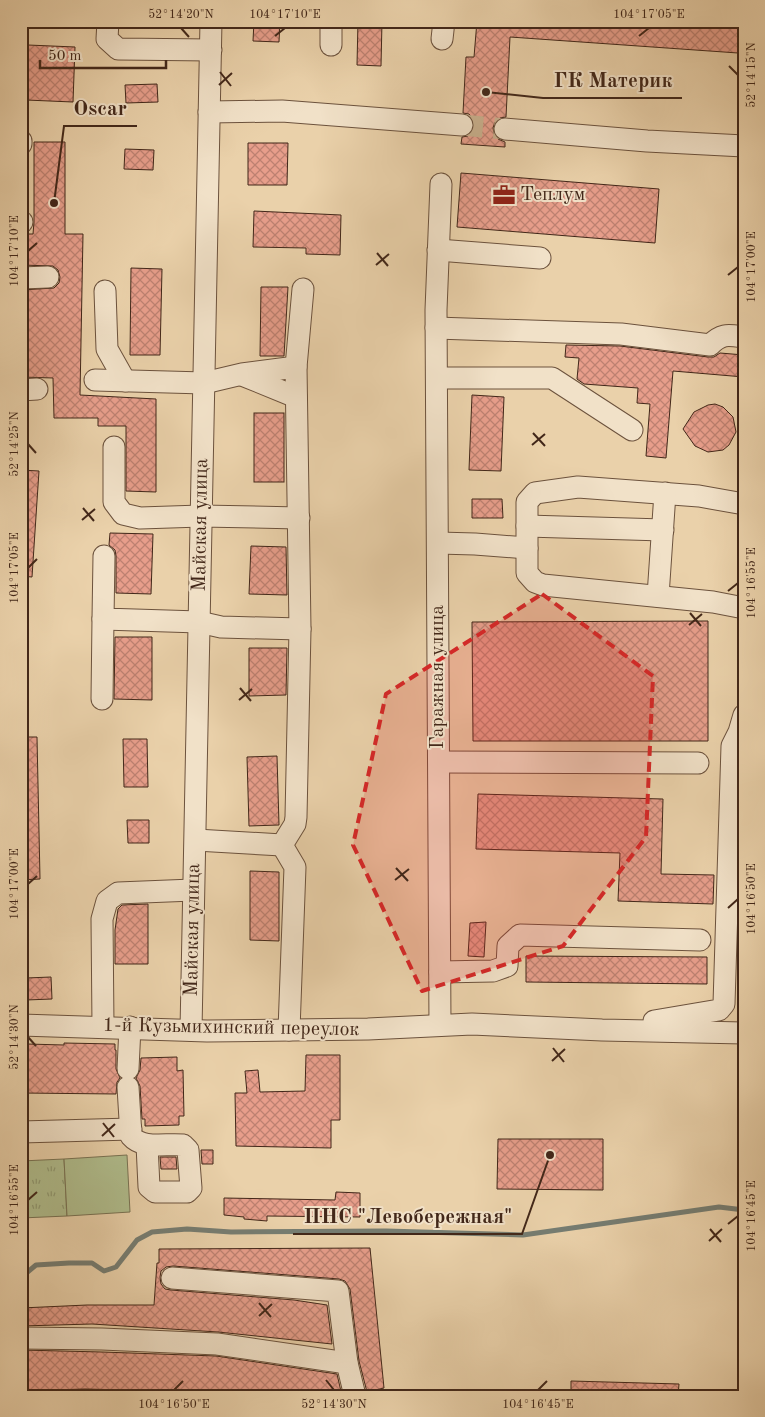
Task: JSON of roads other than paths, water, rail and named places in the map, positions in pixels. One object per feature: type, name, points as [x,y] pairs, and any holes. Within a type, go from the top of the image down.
[{"type":"street","points":[[108,21],[107,39],[118,49],[211,50]]},
{"type":"street","name":"Майская улица","points":[[191,1030],[211,21]]},
{"type":"street","points":[[331,21],[331,45]]},
{"type":"street","points":[[209,112],[282,111],[462,125]]},
{"type":"street","points":[[505,129],[647,141],[744,146]]},
{"type":"street","name":"Гаражная улица","points":[[440,1025],[436,328],[441,184]]},
{"type":"street","points":[[438,250],[540,258]]},
{"type":"street","points":[[21,278],[48,277]]},
{"type":"street","points":[[282,845],[296,824],[300,629],[296,367],[303,289]]},
{"type":"street","points":[[105,291],[107,349],[125,381]]},
{"type":"street","points":[[436,328],[621,334],[744,350]]},
{"type":"street","points":[[710,345],[718,337],[729,335],[744,337]]},
{"type":"street","points":[[95,380],[204,383],[242,374],[296,367]]},
{"type":"street","points":[[242,374],[296,397]]},
{"type":"street","points":[[437,378],[552,378],[632,430]]},
{"type":"street","points":[[114,447],[114,502],[123,514],[140,518],[200,516],[299,518]]},
{"type":"street","points":[[744,504],[700,496],[578,487],[535,493],[527,502],[527,573],[535,582],[543,585],[713,602],[744,608]]},
{"type":"street","points":[[658,596],[665,494]]},
{"type":"street","points":[[527,526],[663,530]]},
{"type":"street","points":[[438,543],[527,548]]},
{"type":"street","points":[[102,699],[104,556]]},
{"type":"street","points":[[103,619],[199,622],[221,627],[300,629]]},
{"type":"street","points":[[602,1030],[719,1010],[724,1004],[732,746],[744,716]]},
{"type":"street","points":[[439,762],[698,763]]},
{"type":"street","points":[[196,840],[282,845]]},
{"type":"street","points":[[282,845],[295,867],[289,1030]]},
{"type":"street","points":[[103,1026],[102,919],[107,901],[118,893],[193,890]]},
{"type":"street","points":[[440,972],[493,971],[507,966],[508,946],[520,935],[700,940]]},
{"type":"street","name":"1-й Кузьмихинский переулок","points":[[21,1024],[191,1030],[289,1030],[368,1029],[472,1024],[602,1030]]},
{"type":"street","points":[[130,1028],[128,1078],[131,1136],[136,1142],[147,1145]]},
{"type":"street","points":[[602,1030],[744,1033]]},
{"type":"street","points":[[21,1132],[131,1129]]},
{"type":"street","points":[[172,1278],[338,1291],[347,1362],[355,1396]]},
{"type":"street","points":[[21,1338],[217,1344],[347,1362]]},
{"type":"waterway","points":[[21,1274],[24,1275],[36,1265],[69,1263],[92,1263],[104,1271],[116,1267],[137,1240],[152,1232],[187,1229],[231,1232],[386,1231],[523,1235],[719,1207],[744,1210]]},
{"type":"tunnel","points":[[462,125],[505,129]]},
{"type":"place","name":"ГК Материк","points":[[486,92]]},
{"type":"place","name":"Теплум","points":[[504,195]]},
{"type":"place","name":"Oscar","points":[[54,203]]},
{"type":"place","name":"ПНС \"Левобережная\"","points":[[550,1155]]}]
